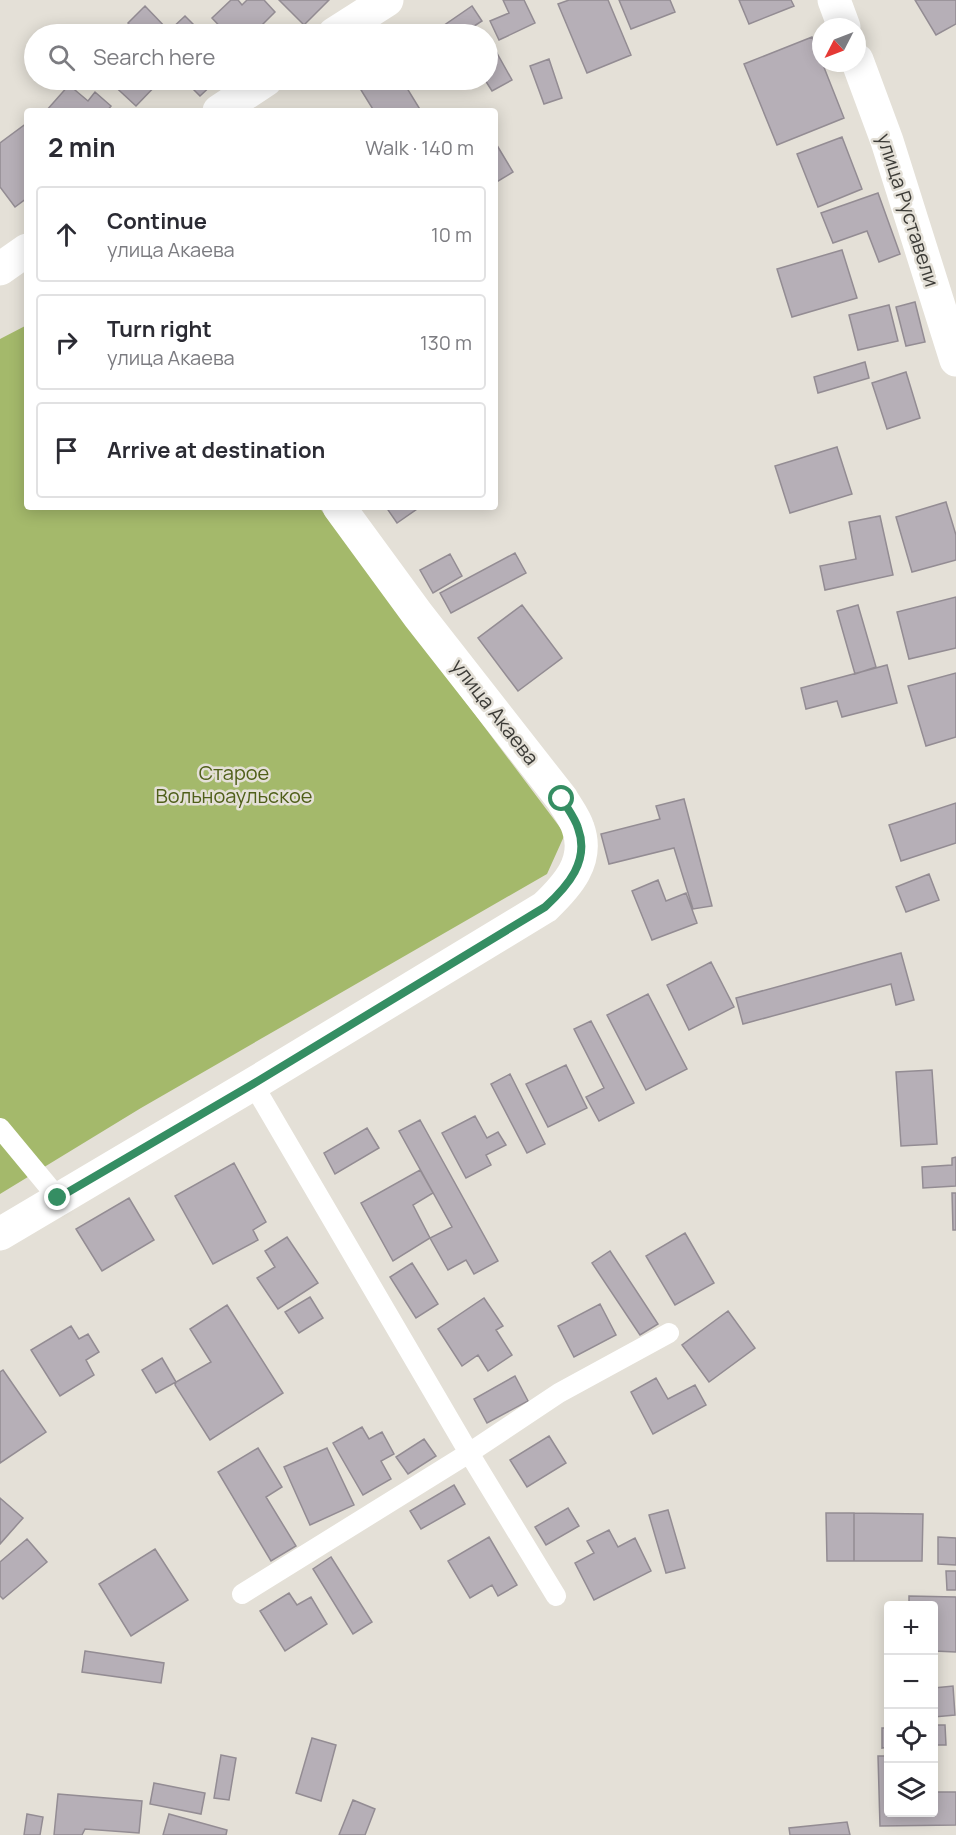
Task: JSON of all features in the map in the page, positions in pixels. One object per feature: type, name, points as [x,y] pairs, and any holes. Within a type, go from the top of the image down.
[{"type":"street","points":[[350,24],[387,0]]},
{"type":"street","points":[[834,0],[841,18]]},
{"type":"street","name":"улица Руставели","points":[[861,72],[887,141],[956,360]]},
{"type":"street","points":[[224,108],[251,90]]},
{"type":"street","points":[[0,269],[24,252]]},
{"type":"street","name":"улица Акаева","points":[[0,1234],[545,907],[563,891],[576,870],[582,848],[578,828],[562,799],[418,615],[341,510]]},
{"type":"lane","points":[[253,1084],[469,1453],[556,1596]]},
{"type":"lane","points":[[0,1128],[58,1198]]},
{"type":"lane","points":[[242,1593],[469,1453],[560,1393],[669,1333]]},
{"type":"green space","name":"Старое Вольноаульское","points":[[24,327],[24,510],[321,510],[565,834],[547,874],[141,1108],[0,1194],[0,339]]},
{"type":"building","points":[[231,0],[238,0],[242,5],[247,0],[264,0],[275,12],[263,24],[218,24],[212,18]]},
{"type":"building","points":[[279,0],[329,0],[305,24]]},
{"type":"building","points":[[503,0],[524,0],[535,23],[499,40],[498,24],[491,24],[490,21],[509,13]]},
{"type":"building","points":[[569,0],[608,0],[631,55],[587,73],[558,4]]},
{"type":"building","points":[[619,0],[670,0],[675,12],[631,29]]},
{"type":"building","points":[[739,0],[791,0],[794,6],[749,24]]},
{"type":"building","points":[[915,0],[956,0],[956,24],[936,35]]},
{"type":"building","points":[[145,6],[162,24],[129,24]]},
{"type":"building","points":[[472,6],[482,21],[477,24],[446,24]]},
{"type":"building","points":[[185,16],[193,24],[176,24]]},
{"type":"building","points":[[812,37],[812,72],[826,72],[844,118],[777,145],[744,64]]},
{"type":"building","points":[[498,55],[512,80],[498,88]]},
{"type":"building","points":[[549,59],[562,98],[544,104],[530,66]]},
{"type":"building","points":[[65,90],[75,90],[88,101],[95,92],[111,106],[109,108],[49,108]]},
{"type":"building","points":[[119,90],[151,90],[136,106]]},
{"type":"building","points":[[194,90],[206,90],[200,96]]},
{"type":"building","points":[[361,90],[408,90],[419,108],[372,108]]},
{"type":"building","points":[[24,125],[24,200],[15,207],[0,187],[0,143]]},
{"type":"building","points":[[842,137],[862,189],[818,207],[797,154]]},
{"type":"building","points":[[498,147],[513,172],[498,181]]},
{"type":"building","points":[[878,193],[900,254],[879,262],[867,231],[833,243],[821,213]]},
{"type":"building","points":[[842,250],[857,298],[792,317],[777,269]]},
{"type":"building","points":[[915,302],[925,342],[906,346],[896,307]]},
{"type":"building","points":[[889,305],[898,341],[858,350],[849,315]]},
{"type":"building","points":[[865,362],[869,378],[818,393],[814,377]]},
{"type":"building","points":[[906,372],[920,418],[887,429],[872,383]]},
{"type":"building","points":[[837,447],[852,494],[790,513],[775,466]]},
{"type":"building","points":[[946,502],[956,535],[956,560],[912,572],[896,517]]},
{"type":"building","points":[[388,510],[416,510],[397,523]]},
{"type":"building","points":[[880,516],[893,575],[825,590],[820,566],[856,559],[849,522]]},
{"type":"building","points":[[515,553],[526,573],[451,613],[440,593]]},
{"type":"building","points":[[450,554],[462,576],[433,593],[420,570]]},
{"type":"building","points":[[956,597],[956,648],[909,659],[897,612]]},
{"type":"building","points":[[522,605],[562,658],[518,691],[478,638]]},
{"type":"building","points":[[858,605],[876,667],[855,674],[837,611]]},
{"type":"building","points":[[887,665],[897,703],[842,717],[837,701],[806,709],[801,688]]},
{"type":"building","points":[[956,673],[956,737],[926,746],[908,686]]},
{"type":"building","points":[[684,799],[712,906],[693,909],[674,848],[609,864],[601,834],[660,819],[656,806]]},
{"type":"building","points":[[956,803],[956,843],[901,861],[889,825]]},
{"type":"building","points":[[929,874],[939,900],[906,912],[896,887]]},
{"type":"building","points":[[658,880],[666,901],[686,893],[697,923],[652,940],[632,891]]},
{"type":"building","points":[[901,953],[914,1000],[896,1005],[891,984],[743,1024],[736,998]]},
{"type":"building","points":[[711,962],[734,1007],[689,1030],[667,985]]},
{"type":"building","points":[[648,994],[687,1069],[646,1090],[607,1015]]},
{"type":"building","points":[[591,1021],[634,1103],[599,1121],[586,1097],[604,1088],[574,1029]]},
{"type":"building","points":[[566,1065],[587,1108],[548,1127],[526,1084]]},
{"type":"building","points":[[932,1070],[937,1144],[901,1146],[896,1072]]},
{"type":"building","points":[[510,1074],[545,1144],[527,1153],[491,1084]]},
{"type":"building","points":[[475,1116],[487,1138],[498,1132],[506,1145],[486,1155],[491,1165],[466,1178],[442,1133]]},
{"type":"building","points":[[420,1120],[498,1261],[474,1274],[466,1260],[448,1270],[430,1238],[452,1227],[399,1131]]},
{"type":"building","points":[[367,1128],[379,1148],[335,1174],[324,1153]]},
{"type":"building","points":[[956,1157],[956,1186],[923,1188],[922,1167],[952,1165],[952,1158]]},
{"type":"building","points":[[234,1163],[266,1222],[253,1230],[258,1240],[213,1264],[175,1196]]},
{"type":"building","points":[[420,1170],[433,1193],[413,1205],[430,1238],[393,1261],[361,1203]]},
{"type":"building","points":[[952,1193],[956,1193],[956,1230],[953,1230]]},
{"type":"building","points":[[129,1198],[154,1240],[102,1271],[76,1229]]},
{"type":"building","points":[[685,1233],[714,1283],[675,1305],[646,1256]]},
{"type":"building","points":[[287,1237],[318,1283],[278,1309],[257,1278],[275,1267],[265,1251]]},
{"type":"building","points":[[610,1251],[658,1324],[640,1335],[592,1263]]},
{"type":"building","points":[[412,1263],[438,1304],[416,1318],[390,1277]]},
{"type":"building","points":[[310,1297],[323,1318],[299,1333],[285,1312]]},
{"type":"building","points":[[484,1298],[503,1326],[496,1330],[512,1355],[488,1371],[478,1355],[462,1366],[438,1329]]},
{"type":"building","points":[[600,1304],[616,1335],[574,1357],[558,1326]]},
{"type":"building","points":[[227,1305],[283,1393],[210,1440],[175,1385],[176,1382],[211,1362],[190,1329]]},
{"type":"building","points":[[728,1311],[755,1348],[709,1382],[682,1345]]},
{"type":"building","points":[[71,1326],[79,1339],[88,1334],[99,1352],[86,1360],[94,1375],[60,1396],[31,1350]]},
{"type":"building","points":[[162,1358],[176,1382],[156,1393],[142,1370]]},
{"type":"building","points":[[3,1370],[46,1432],[0,1463],[0,1372]]},
{"type":"building","points":[[515,1376],[528,1401],[487,1423],[474,1399]]},
{"type":"building","points":[[656,1378],[668,1399],[695,1385],[706,1405],[653,1434],[631,1392]]},
{"type":"building","points":[[362,1427],[369,1439],[382,1432],[394,1454],[381,1461],[391,1479],[363,1495],[333,1443]]},
{"type":"building","points":[[549,1436],[566,1463],[527,1487],[510,1460]]},
{"type":"building","points":[[424,1439],[436,1456],[408,1474],[396,1457]]},
{"type":"building","points":[[258,1448],[282,1487],[266,1497],[296,1546],[271,1561],[218,1472]]},
{"type":"building","points":[[327,1448],[354,1505],[310,1525],[284,1467]]},
{"type":"building","points":[[454,1485],[465,1504],[421,1529],[410,1511]]},
{"type":"building","points":[[0,1498],[23,1518],[0,1544]]},
{"type":"building","points":[[568,1508],[579,1526],[546,1545],[535,1527]]},
{"type":"building","points":[[668,1510],[685,1568],[666,1573],[649,1515]]},
{"type":"building","points":[[826,1513],[854,1513],[854,1561],[827,1561]]},
{"type":"building","points":[[854,1513],[923,1514],[922,1561],[854,1561]]},
{"type":"building","points":[[609,1530],[618,1547],[635,1538],[651,1571],[594,1600],[575,1563],[594,1553],[587,1541]]},
{"type":"building","points":[[489,1537],[517,1585],[498,1596],[492,1585],[470,1598],[448,1561]]},
{"type":"building","points":[[938,1537],[956,1538],[956,1565],[938,1564]]},
{"type":"building","points":[[27,1539],[47,1562],[3,1599],[0,1596],[0,1562]]},
{"type":"building","points":[[155,1549],[188,1600],[131,1636],[99,1584]]},
{"type":"building","points":[[331,1557],[372,1622],[353,1634],[313,1569]]},
{"type":"building","points":[[946,1571],[956,1571],[956,1590],[947,1590]]},
{"type":"building","points":[[289,1593],[297,1605],[311,1597],[327,1624],[285,1651],[260,1611]]},
{"type":"building","points":[[909,1596],[956,1597],[956,1652],[938,1651],[938,1601],[909,1601]]},
{"type":"building","points":[[85,1651],[164,1663],[161,1683],[82,1672]]},
{"type":"building","points":[[953,1686],[955,1715],[938,1717],[938,1688]]},
{"type":"building","points":[[938,1725],[945,1725],[946,1745],[938,1745]]},
{"type":"building","points":[[882,1728],[884,1728],[884,1748],[882,1748]]},
{"type":"building","points":[[312,1738],[336,1745],[321,1801],[296,1793]]},
{"type":"building","points":[[221,1755],[236,1758],[229,1800],[214,1798]]},
{"type":"building","points":[[878,1756],[884,1756],[884,1817],[938,1817],[938,1792],[956,1792],[956,1825],[880,1826]]},
{"type":"building","points":[[154,1783],[205,1793],[201,1814],[150,1804]]},
{"type":"building","points":[[58,1794],[142,1801],[139,1833],[85,1829],[82,1835],[54,1835]]},
{"type":"building","points":[[353,1800],[375,1809],[365,1835],[339,1835]]},
{"type":"building","points":[[27,1814],[43,1817],[40,1835],[24,1835]]},
{"type":"building","points":[[169,1814],[227,1830],[226,1835],[163,1835]]},
{"type":"building","points":[[847,1822],[850,1835],[790,1835],[789,1828]]},
{"type":"route","points":[[58,1198],[253,1084],[545,907],[563,891],[576,870],[582,848],[578,828],[562,799]]}]
